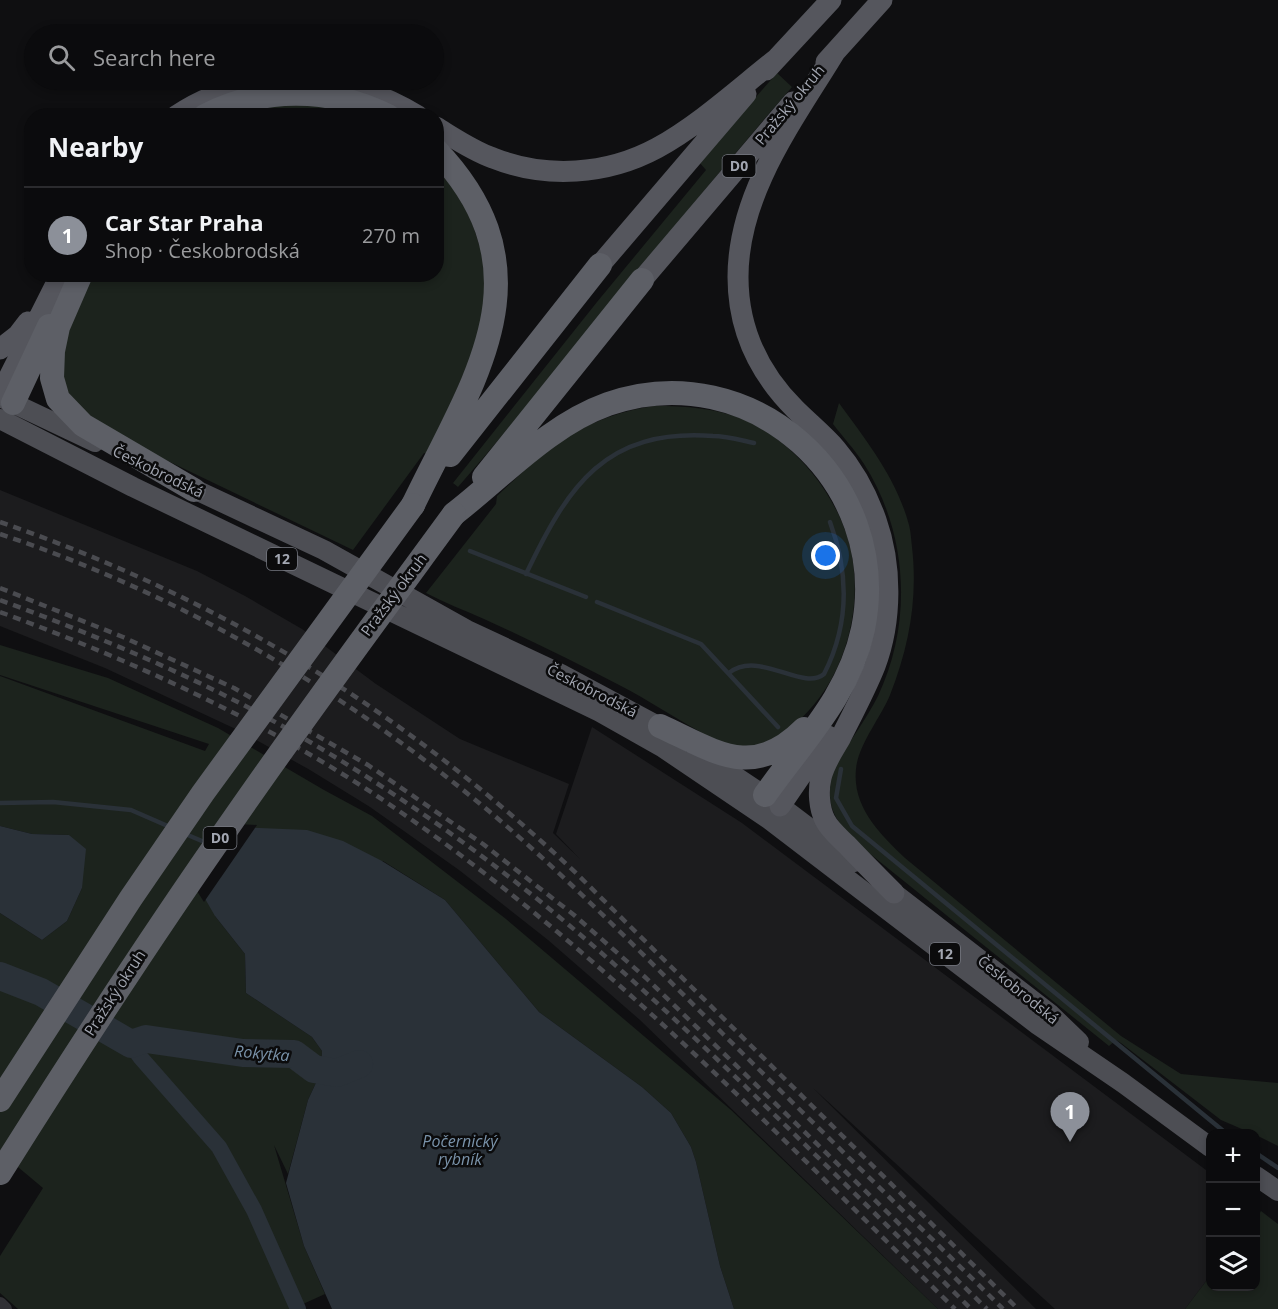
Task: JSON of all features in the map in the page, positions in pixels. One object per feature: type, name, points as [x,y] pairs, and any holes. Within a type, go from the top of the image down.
[{"type":"highway","points":[[444,132],[472,149],[512,165],[559,172],[610,166],[643,155],[673,138],[775,60],[831,0]]},
{"type":"highway","points":[[882,0],[835,52],[774,153],[756,190],[742,236],[738,297],[748,339],[766,375],[781,395],[836,449],[860,484],[874,514],[883,545],[888,588],[884,632],[875,665],[855,710],[823,771],[820,797],[822,813],[830,828],[894,893]]},
{"type":"highway","name":"Pražský okruh","points":[[0,1173],[138,958],[231,821],[329,684],[463,506],[642,280],[835,52]]},
{"type":"highway","name":"D0","points":[[0,1100],[85,968],[203,794],[413,505],[430,477],[600,265],[775,60]]},
{"type":"highway","points":[[190,108],[208,98],[230,90]]},
{"type":"highway","points":[[360,90],[401,108]]},
{"type":"highway","points":[[224,108],[244,100],[282,94],[343,98],[368,108]]},
{"type":"highway","points":[[430,477],[480,369],[490,333],[496,292],[493,250],[482,214],[464,183],[444,159]]},
{"type":"highway","points":[[0,350],[18,335],[54,282]]},
{"type":"highway","points":[[3,407],[57,282]]},
{"type":"highway","points":[[3,407],[70,282]]},
{"type":"highway","points":[[78,282],[58,327],[53,351],[51,378],[58,399],[83,425],[194,490]]},
{"type":"highway","points":[[463,506],[563,427],[592,410],[650,394],[681,393],[708,396],[754,412],[783,428],[808,448],[840,491],[856,525],[863,552],[867,598],[860,641],[847,680],[767,808]]},
{"type":"highway","points":[[767,808],[875,665]]},
{"type":"highway","points":[[660,726],[726,756],[759,757],[780,747],[800,733],[847,680]]},
{"type":"main road","name":"Českobrodská","points":[[3,407],[194,490],[324,550],[467,630],[561,674],[660,726],[767,808],[1038,1025],[1206,1144]]},
{"type":"main road","name":"Českobrodská","points":[[3,407],[133,487],[600,712],[767,808],[894,893],[1050,1014],[1122,1083]]},
{"type":"main road","points":[[1260,1179],[1278,1191]]},
{"type":"street","points":[[0,1304],[5,1309]]},
{"type":"shaded area","points":[[777,73],[792,87],[458,487],[453,483],[706,170],[699,162]]},
{"type":"shaded area","points":[[294,104],[326,105],[336,108],[264,108]]},
{"type":"shaded area","points":[[444,175],[467,208],[484,259],[484,328],[428,454],[424,453],[353,550],[120,438],[96,423],[64,391],[61,351],[86,282],[444,282]]},
{"type":"shaded area","points":[[839,403],[889,476],[904,508],[910,528],[914,566],[913,604],[907,641],[897,677],[886,704],[865,741],[856,769],[858,796],[863,808],[877,829],[905,858],[1121,1036],[1181,1074],[1278,1083],[1278,1146],[1260,1137],[1260,1129],[1242,1129],[1221,1120],[1116,1040],[1109,1046],[859,845],[838,820],[830,794],[833,771],[878,696],[889,668],[897,638],[901,608],[901,578],[890,519],[879,491],[864,464],[833,424]]},
{"type":"shaded area","points":[[654,406],[690,407],[713,411],[747,421],[764,430],[796,455],[810,470],[832,503],[848,539],[855,592],[846,646],[835,672],[821,695],[804,716],[761,748],[721,745],[606,678],[426,593],[496,504],[497,496],[550,449],[586,427],[606,418]]},
{"type":"shaded area","points":[[0,490],[197,571],[302,629],[376,684],[460,739],[569,784],[553,833],[580,859],[556,834],[592,727],[742,823],[1206,1170],[1206,1281],[1185,1309],[1055,1309],[813,1088],[1036,1309],[938,1309],[640,1020],[548,940],[459,870],[370,807],[242,732],[105,668],[0,626]]},
{"type":"shaded area","points":[[0,645],[108,678],[218,728],[372,816],[506,919],[731,1110],[938,1309],[734,1309],[720,1266],[696,1162],[691,1147],[671,1113],[642,1087],[539,1012],[445,900],[383,861],[215,916],[245,954],[246,993],[312,1037],[322,1051],[321,1072],[308,1100],[288,1174],[274,1145],[304,1246],[325,1294],[292,1309],[18,1309],[0,1293],[0,1256],[43,1188],[0,1152],[0,913],[42,940],[67,921],[82,888],[69,835],[32,834],[0,826],[0,676],[205,751],[209,744],[0,675]]},
{"type":"shaded area","points":[[1261,1211],[1278,1224],[1278,1309],[1185,1309],[1206,1281],[1206,1291],[1260,1291]]},
{"type":"water","points":[[0,826],[32,834],[69,835],[86,849],[82,888],[67,921],[42,940],[0,913]]},
{"type":"water","name":"Počernický rybník","points":[[237,827],[307,830],[343,841],[382,861],[445,900],[539,1012],[642,1087],[671,1113],[691,1147],[696,1162],[720,1266],[734,1309],[332,1309],[304,1246],[286,1183],[308,1100],[321,1072],[322,1051],[312,1037],[246,993],[245,954],[215,916],[200,890]]},
{"type":"pier","points":[[237,824],[257,825],[204,902],[197,891]]},
{"type":"waterway","points":[[526,574],[558,514],[575,490],[595,469],[617,453],[644,442],[676,436],[718,436],[754,443]]},
{"type":"waterway","points":[[729,673],[741,667],[753,666],[804,678],[815,678],[824,674],[838,637],[844,599],[841,560],[830,522]]},
{"type":"waterway","points":[[470,551],[586,597]]},
{"type":"waterway","points":[[597,602],[701,644],[778,727]]},
{"type":"waterway","points":[[841,769],[836,798],[852,826],[1221,1129]]},
{"type":"waterway","points":[[0,803],[53,802],[131,810],[170,827]]},
{"type":"waterway","points":[[183,833],[209,844]]},
{"type":"waterway","name":"Rokytka","points":[[0,976],[41,992],[131,1044],[146,1039],[243,1053],[294,1054],[314,1069],[337,1073],[359,1064]]},
{"type":"waterway","points":[[131,1044],[219,1147],[254,1210],[298,1309]]},
{"type":"waterway","points":[[1260,1156],[1278,1168]]},
{"type":"railway","points":[[0,522],[82,553],[160,587],[235,625],[308,666],[378,712],[446,762],[512,816],[577,874],[1018,1309]]},
{"type":"railway","points":[[0,534],[66,558],[195,616],[258,650],[318,687],[435,768],[490,812],[580,893],[1003,1309]]},
{"type":"railway","points":[[0,588],[123,637],[234,688],[368,765],[483,844],[574,915],[646,978],[987,1309]]},
{"type":"railway","points":[[0,600],[145,658],[250,708],[406,802],[494,865],[608,959],[718,1060],[971,1309]]},
{"type":"railway","points":[[0,612],[98,650],[241,717],[333,768],[456,852],[533,911],[678,1039],[955,1309]]},
{"type":"place","name":"Car Star Praha","points":[[1070,1142]]}]
